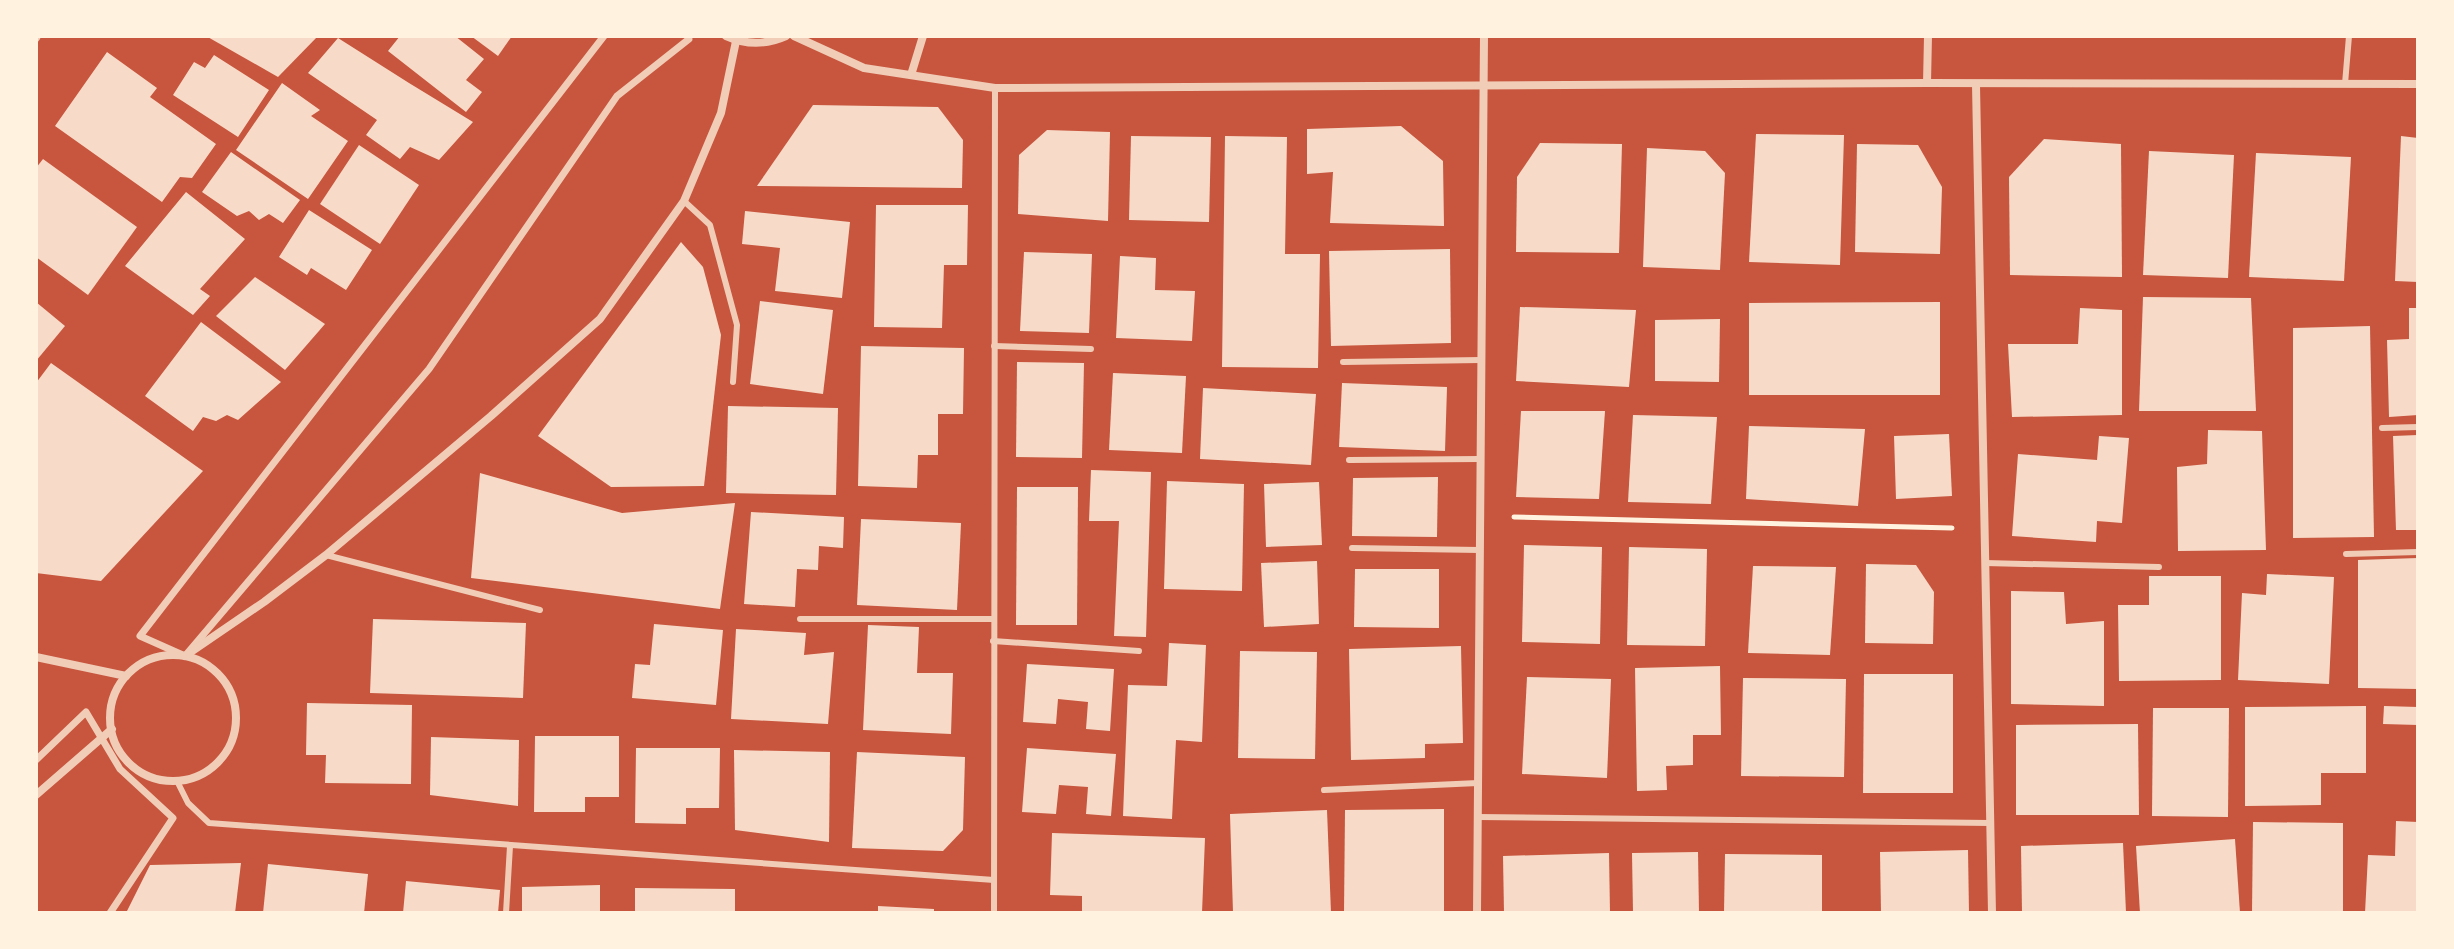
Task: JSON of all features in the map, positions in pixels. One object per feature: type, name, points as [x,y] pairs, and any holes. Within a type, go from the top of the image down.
[{"type":"street","points":[[604,36],[140,636],[185,656],[204,662],[220,674],[231,691],[237,712],[235,732],[228,751],[214,767],[177,781],[156,780],[138,771],[122,756],[112,736],[110,715],[115,694],[126,676],[143,662],[163,655],[185,656],[264,602],[326,555],[600,319],[684,201],[721,113],[736,41]]},
{"type":"street","points":[[185,656],[429,369],[617,96],[689,39],[688,36]]},
{"type":"street","points":[[726,36],[736,41],[764,43],[786,36]]},
{"type":"street","points":[[794,36],[864,68],[995,88],[2418,84]]},
{"type":"street","points":[[911,75],[923,36]]},
{"type":"street","points":[[1477,913],[1484,36]]},
{"type":"street","points":[[1927,83],[1928,36]]},
{"type":"street","points":[[1976,85],[1992,913]]},
{"type":"street","points":[[36,657],[126,676]]},
{"type":"street","points":[[36,760],[86,712],[120,769],[173,818],[110,913]]},
{"type":"street","points":[[36,795],[112,729]]},
{"type":"lane","points":[[2345,84],[2349,36]]},
{"type":"lane","points":[[994,913],[995,88]]},
{"type":"lane","points":[[684,201],[710,225],[737,325],[733,382]]},
{"type":"lane","points":[[994,346],[1091,349]]},
{"type":"lane","points":[[1343,362],[1481,360]]},
{"type":"lane","points":[[2382,428],[2418,427]]},
{"type":"lane","points":[[1349,460],[1480,459]]},
{"type":"lane","points":[[1352,548],[1479,550]]},
{"type":"lane","points":[[2346,554],[2418,552]]},
{"type":"lane","points":[[326,555],[540,610]]},
{"type":"lane","points":[[1985,563],[2159,567]]},
{"type":"lane","points":[[800,619],[993,619]]},
{"type":"lane","points":[[993,641],[1139,651]]},
{"type":"lane","points":[[177,781],[188,803],[209,823],[994,880]]},
{"type":"lane","points":[[1324,790],[1478,783]]},
{"type":"lane","points":[[1478,817],[1990,823]]},
{"type":"lane","points":[[506,913],[510,846]]},
{"type":"path","points":[[1481,516],[1985,529]]},
{"type":"building","points":[[206,36],[318,36],[278,77]]},
{"type":"building","points":[[400,36],[455,36],[484,59],[466,80],[482,92],[466,112],[388,51]]},
{"type":"building","points":[[471,36],[512,36],[498,56]]},
{"type":"building","points":[[338,38],[473,122],[439,160],[410,147],[400,159],[366,135],[377,120],[308,73]]},
{"type":"building","points":[[107,52],[157,88],[150,97],[216,144],[192,178],[180,177],[162,202],[55,126]]},
{"type":"building","points":[[214,55],[269,90],[238,137],[173,95],[194,62],[205,68]]},
{"type":"building","points":[[282,83],[320,110],[311,116],[348,141],[308,199],[236,150]]},
{"type":"building","points":[[813,105],[938,107],[963,140],[962,188],[757,186]]},
{"type":"building","points":[[1401,126],[1443,161],[1444,226],[1330,223],[1333,172],[1307,174],[1307,129]]},
{"type":"building","points":[[1047,130],[1110,132],[1108,221],[1018,214],[1019,155]]},
{"type":"building","points":[[1756,134],[1844,135],[1840,265],[1749,262]]},
{"type":"building","points":[[1131,136],[1211,137],[1209,222],[1129,220]]},
{"type":"building","points":[[1225,136],[1287,137],[1285,254],[1320,254],[1318,368],[1222,367]]},
{"type":"building","points":[[2401,136],[2418,138],[2418,282],[2395,281]]},
{"type":"building","points":[[2044,139],[2121,144],[2122,277],[2010,275],[2009,177]]},
{"type":"building","points":[[1540,143],[1622,144],[1619,253],[1516,252],[1517,177]]},
{"type":"building","points":[[1857,144],[1918,145],[1942,187],[1940,254],[1855,252]]},
{"type":"building","points":[[359,145],[419,185],[380,244],[320,204]]},
{"type":"building","points":[[1647,148],[1705,151],[1725,173],[1720,270],[1643,267]]},
{"type":"building","points":[[2149,151],[2234,155],[2228,278],[2143,275]]},
{"type":"building","points":[[231,152],[300,200],[283,223],[269,214],[259,220],[249,211],[237,216],[202,192]]},
{"type":"building","points":[[2256,153],[2351,157],[2344,281],[2249,277]]},
{"type":"building","points":[[43,159],[137,227],[88,295],[36,257],[36,168]]},
{"type":"building","points":[[186,192],[245,239],[200,289],[210,296],[193,315],[125,266]]},
{"type":"building","points":[[876,205],[968,205],[967,265],[944,265],[942,328],[874,327]]},
{"type":"building","points":[[309,210],[372,250],[346,290],[311,268],[307,275],[279,257]]},
{"type":"building","points":[[745,211],[850,222],[842,298],[775,291],[780,248],[742,244]]},
{"type":"building","points":[[681,242],[703,267],[721,335],[704,486],[611,487],[538,436]]},
{"type":"building","points":[[1450,249],[1451,343],[1331,346],[1329,251]]},
{"type":"building","points":[[1024,252],[1092,254],[1089,333],[1020,331]]},
{"type":"building","points":[[1120,256],[1156,258],[1155,290],[1195,291],[1192,341],[1116,338]]},
{"type":"building","points":[[255,277],[325,324],[285,370],[216,316]]},
{"type":"building","points":[[2143,297],[2251,298],[2256,411],[2139,411]]},
{"type":"building","points":[[760,301],[833,310],[823,394],[750,384]]},
{"type":"building","points":[[36,302],[65,326],[36,361]]},
{"type":"building","points":[[1940,302],[1940,395],[1749,395],[1749,303]]},
{"type":"building","points":[[1520,307],[1636,310],[1629,387],[1516,381]]},
{"type":"building","points":[[2080,308],[2122,310],[2122,415],[2012,417],[2008,344],[2078,344]]},
{"type":"building","points":[[2409,308],[2418,308],[2418,415],[2389,417],[2387,340],[2409,339]]},
{"type":"building","points":[[1720,319],[1719,382],[1655,381],[1655,320]]},
{"type":"building","points":[[201,322],[281,382],[238,420],[227,415],[216,421],[203,417],[193,431],[145,396]]},
{"type":"building","points":[[2370,326],[2374,537],[2293,538],[2293,328]]},
{"type":"building","points":[[861,346],[964,348],[963,414],[938,414],[938,455],[918,455],[917,488],[858,486]]},
{"type":"building","points":[[1017,362],[1084,363],[1082,458],[1016,457]]},
{"type":"building","points":[[51,363],[203,471],[101,581],[36,573],[36,383]]},
{"type":"building","points":[[1113,373],[1186,376],[1182,453],[1109,450]]},
{"type":"building","points":[[1342,383],[1447,387],[1445,451],[1339,447]]},
{"type":"building","points":[[1203,388],[1316,394],[1311,465],[1200,459]]},
{"type":"building","points":[[728,406],[838,408],[836,495],[726,493]]},
{"type":"building","points":[[1521,411],[1605,411],[1599,499],[1516,497]]},
{"type":"building","points":[[1633,415],[1717,417],[1711,504],[1628,502]]},
{"type":"building","points":[[1749,426],[1865,429],[1858,506],[1746,499]]},
{"type":"building","points":[[2208,430],[2262,431],[2266,550],[2178,551],[2177,467],[2207,464]]},
{"type":"building","points":[[1949,434],[1952,496],[1896,499],[1894,436]]},
{"type":"building","points":[[2418,435],[2418,530],[2396,530],[2393,436]]},
{"type":"building","points":[[2099,436],[2129,438],[2122,523],[2097,521],[2096,542],[2012,536],[2018,454],[2097,460]]},
{"type":"building","points":[[1091,470],[1151,472],[1146,637],[1114,636],[1119,521],[1089,521]]},
{"type":"building","points":[[480,473],[622,513],[735,503],[720,609],[471,578]]},
{"type":"building","points":[[1438,477],[1437,537],[1352,536],[1353,478]]},
{"type":"building","points":[[1167,481],[1244,484],[1242,591],[1164,589]]},
{"type":"building","points":[[1319,482],[1322,545],[1266,547],[1264,484]]},
{"type":"building","points":[[1017,487],[1078,487],[1077,625],[1016,625]]},
{"type":"building","points":[[751,512],[844,517],[843,548],[819,546],[818,570],[797,569],[795,607],[744,604]]},
{"type":"building","points":[[861,519],[961,523],[957,610],[857,605]]},
{"type":"building","points":[[1524,545],[1602,547],[1600,644],[1522,642]]},
{"type":"building","points":[[1629,547],[1707,549],[1705,646],[1627,645]]},
{"type":"building","points":[[2418,558],[2418,689],[2358,688],[2358,560]]},
{"type":"building","points":[[1317,561],[1319,624],[1264,627],[1261,563]]},
{"type":"building","points":[[1866,564],[1916,565],[1934,592],[1933,644],[1865,643]]},
{"type":"building","points":[[1753,566],[1836,567],[1830,655],[1748,653]]},
{"type":"building","points":[[1355,569],[1439,569],[1439,628],[1354,627]]},
{"type":"building","points":[[2267,574],[2334,577],[2329,684],[2238,680],[2242,593],[2266,595]]},
{"type":"building","points":[[2149,576],[2221,576],[2221,680],[2119,681],[2118,605],[2149,605]]},
{"type":"building","points":[[2011,591],[2064,592],[2066,624],[2104,621],[2104,706],[2011,704]]},
{"type":"building","points":[[373,619],[526,623],[523,698],[370,693]]},
{"type":"building","points":[[654,624],[723,630],[716,705],[632,698],[635,664],[650,665]]},
{"type":"building","points":[[868,625],[919,627],[917,673],[953,673],[951,734],[863,730]]},
{"type":"building","points":[[736,629],[806,633],[804,655],[834,652],[828,724],[731,719]]},
{"type":"building","points":[[1169,643],[1206,645],[1202,742],[1176,740],[1172,819],[1123,816],[1128,685],[1167,686]]},
{"type":"building","points":[[1461,646],[1463,743],[1425,744],[1425,758],[1351,760],[1349,649]]},
{"type":"building","points":[[1240,651],[1317,652],[1315,759],[1238,758]]},
{"type":"building","points":[[1027,664],[1114,669],[1110,731],[1086,729],[1088,702],[1058,699],[1056,724],[1023,722]]},
{"type":"building","points":[[1720,666],[1721,735],[1693,735],[1693,765],[1666,766],[1667,790],[1637,791],[1635,668]]},
{"type":"building","points":[[1864,674],[1953,674],[1953,793],[1863,793]]},
{"type":"building","points":[[1527,677],[1611,679],[1607,778],[1522,774]]},
{"type":"building","points":[[1743,678],[1846,679],[1844,777],[1741,776]]},
{"type":"building","points":[[307,703],[412,705],[411,784],[325,783],[326,755],[306,755]]},
{"type":"building","points":[[2366,706],[2366,773],[2321,773],[2321,805],[2245,806],[2245,707]]},
{"type":"building","points":[[2384,706],[2418,707],[2418,725],[2383,724]]},
{"type":"building","points":[[2153,708],[2229,708],[2228,817],[2152,816]]},
{"type":"building","points":[[2138,724],[2139,815],[2016,815],[2016,725]]},
{"type":"building","points":[[535,736],[619,736],[619,797],[585,797],[585,812],[534,812]]},
{"type":"building","points":[[431,737],[519,740],[518,806],[430,795]]},
{"type":"building","points":[[636,748],[720,748],[719,808],[686,808],[686,824],[635,823]]},
{"type":"building","points":[[1027,748],[1116,754],[1111,816],[1086,814],[1088,787],[1059,785],[1056,814],[1022,812]]},
{"type":"building","points":[[734,750],[830,752],[829,842],[735,830]]},
{"type":"building","points":[[857,752],[965,757],[963,830],[943,851],[852,848]]},
{"type":"building","points":[[1444,809],[1444,913],[1344,913],[1345,810]]},
{"type":"building","points":[[1327,810],[1331,913],[1233,913],[1230,814]]},
{"type":"building","points":[[2396,821],[2418,822],[2418,913],[2365,913],[2368,855],[2395,856]]},
{"type":"building","points":[[2253,822],[2343,823],[2343,913],[2252,913]]},
{"type":"building","points":[[1052,833],[1205,838],[1202,913],[1082,913],[1082,896],[1050,895]]},
{"type":"building","points":[[2235,839],[2240,913],[2140,913],[2136,846]]},
{"type":"building","points":[[2123,843],[2126,913],[2022,913],[2021,846]]},
{"type":"building","points":[[1968,850],[1969,913],[1881,913],[1880,852]]},
{"type":"building","points":[[1698,852],[1699,913],[1633,913],[1632,853]]},
{"type":"building","points":[[1609,853],[1610,913],[1504,913],[1503,856]]},
{"type":"building","points":[[1725,854],[1822,855],[1822,913],[1724,913]]},
{"type":"building","points":[[241,863],[235,913],[126,913],[150,865]]},
{"type":"building","points":[[268,864],[368,874],[364,913],[263,913]]},
{"type":"building","points":[[406,881],[500,890],[498,913],[403,913]]},
{"type":"building","points":[[600,885],[600,913],[522,913],[522,887]]},
{"type":"building","points":[[635,888],[735,889],[735,913],[635,913]]},
{"type":"building","points":[[878,906],[934,909],[934,913],[878,913]]}]
